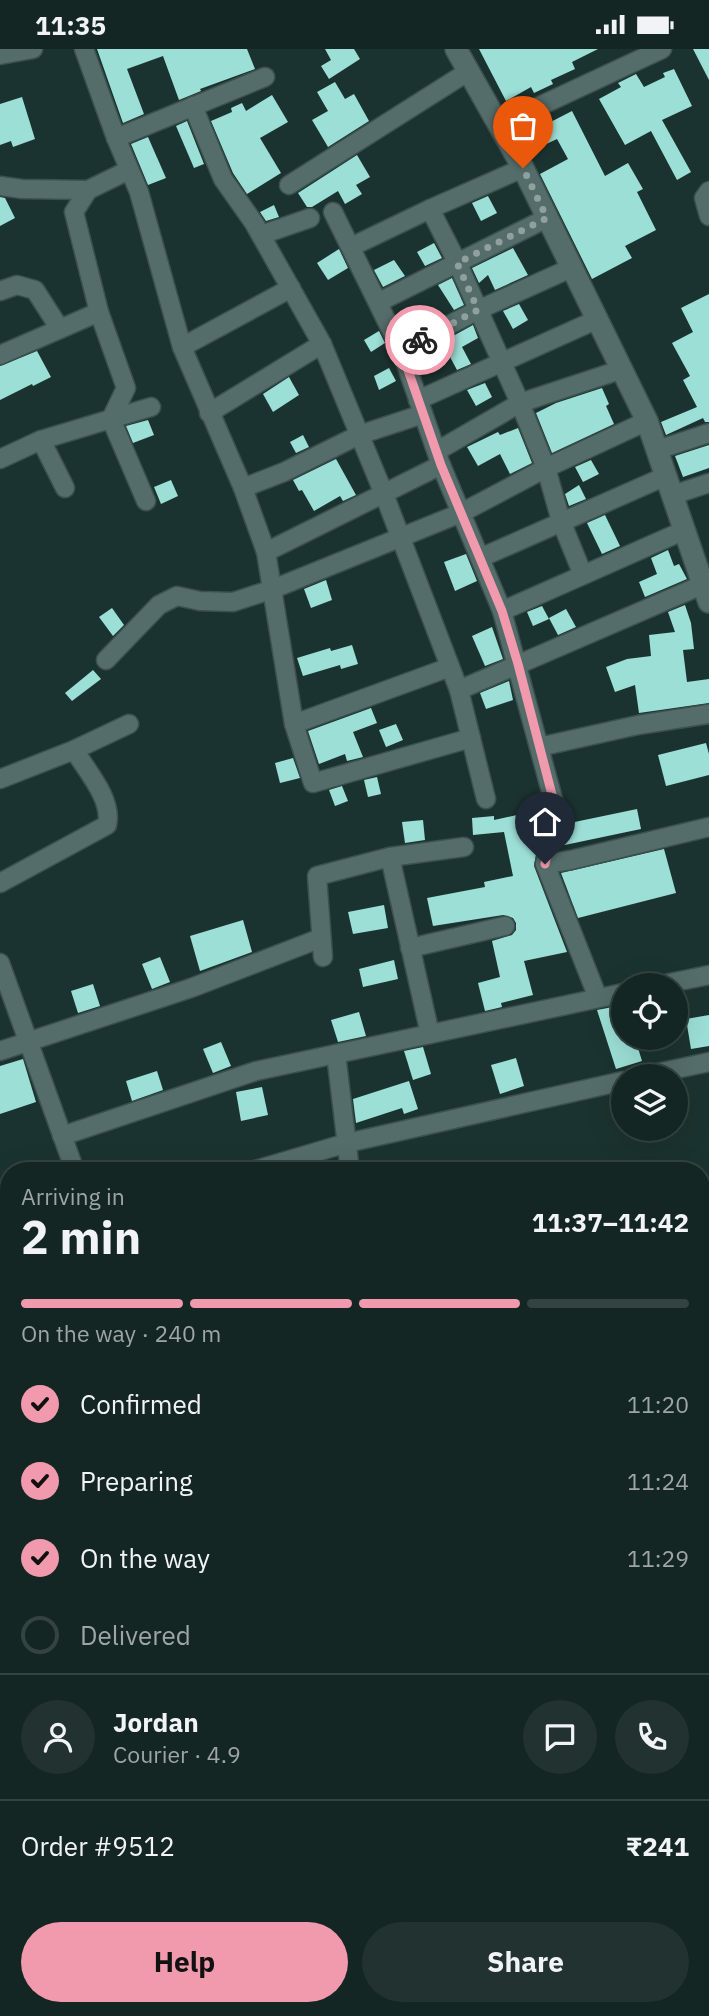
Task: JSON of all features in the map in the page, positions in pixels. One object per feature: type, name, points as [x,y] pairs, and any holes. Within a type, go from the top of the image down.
[{"type":"main road","points":[[456,49],[523,168],[622,369],[646,421],[707,589]]},
{"type":"street","points":[[0,55],[33,49]]},
{"type":"street","points":[[85,49],[116,138],[139,192],[181,347],[243,488],[266,552],[294,724],[313,783],[471,738]]},
{"type":"street","points":[[499,125],[662,49]]},
{"type":"street","points":[[289,185],[469,71]]},
{"type":"street","points":[[116,138],[265,77]]},
{"type":"street","points":[[193,107],[223,179],[261,235],[322,344],[384,494],[459,690],[486,799]]},
{"type":"street","points":[[351,247],[430,208],[523,168]]},
{"type":"street","points":[[0,186],[88,190],[129,170]]},
{"type":"street","points":[[88,190],[74,212],[99,312],[126,388],[111,419],[146,501]]},
{"type":"street","points":[[709,191],[705,198],[709,216]]},
{"type":"street","points":[[430,208],[520,403],[583,575]]},
{"type":"street","points":[[333,212],[401,350],[439,458],[502,611],[556,810],[545,864],[598,998]]},
{"type":"street","points":[[261,235],[310,218]]},
{"type":"street","points":[[379,302],[547,218]]},
{"type":"street","points":[[401,350],[478,310],[571,268]]},
{"type":"street","points":[[0,291],[17,285],[35,291],[60,329]]},
{"type":"street","points":[[181,347],[291,288]]},
{"type":"street","points":[[0,355],[99,312]]},
{"type":"street","points":[[243,488],[284,472],[420,407],[502,363],[598,319]]},
{"type":"street","points":[[209,413],[322,344]]},
{"type":"street","points":[[266,552],[384,494],[520,403],[622,369]]},
{"type":"street","points":[[0,459],[41,439],[151,407]]},
{"type":"street","points":[[106,660],[159,605],[177,596],[200,601],[233,602],[273,589],[461,513],[546,468],[646,421]]},
{"type":"street","points":[[657,450],[709,432]]},
{"type":"street","points":[[41,439],[65,488]]},
{"type":"street","points":[[480,558],[561,521],[670,485],[709,483]]},
{"type":"street","points":[[502,611],[685,530]]},
{"type":"street","points":[[459,690],[707,589]]},
{"type":"street","points":[[294,724],[450,667]]},
{"type":"street","points":[[539,747],[638,725],[709,714]]},
{"type":"street","points":[[0,779],[74,750],[129,723]]},
{"type":"street","points":[[0,883],[107,825],[107,804],[74,750]]},
{"type":"street","points":[[545,864],[709,827]]},
{"type":"street","points":[[323,957],[317,876],[390,857],[464,847]]},
{"type":"street","points":[[390,857],[430,1034]]},
{"type":"street","points":[[410,948],[505,926]]},
{"type":"street","points":[[0,1051],[191,988],[321,938]]},
{"type":"street","points":[[0,963],[72,1162]]},
{"type":"street","points":[[688,979],[709,975]]},
{"type":"street","points":[[62,1136],[256,1071],[611,995]]},
{"type":"street","points":[[336,1054],[349,1162]]},
{"type":"street","points":[[688,1066],[709,1062]]},
{"type":"street","points":[[283,1162],[347,1143],[611,1084]]},
{"type":"building","points":[[97,49],[247,49],[255,69],[200,89],[201,91],[179,100],[163,56],[127,69],[144,114],[123,123]]},
{"type":"building","points":[[325,49],[354,49],[360,59],[329,79],[321,66],[331,60]]},
{"type":"building","points":[[479,49],[598,49],[572,62],[575,69],[551,80],[553,84],[534,93],[531,87],[506,101]]},
{"type":"building","points":[[693,49],[709,49],[709,80]]},
{"type":"building","points":[[674,69],[692,106],[662,120],[691,172],[677,180],[651,131],[625,145],[599,99],[621,87],[618,83],[636,74],[644,87],[665,77],[663,73]]},
{"type":"building","points":[[335,82],[345,99],[354,94],[369,121],[328,147],[312,120],[328,111],[317,92]]},
{"type":"building","points":[[272,95],[288,122],[260,138],[281,173],[247,194],[233,173],[211,121],[232,112],[231,108],[242,103],[246,111]]},
{"type":"building","points":[[22,97],[35,139],[13,147],[11,141],[0,145],[0,104]]},
{"type":"building","points":[[572,111],[605,176],[628,163],[643,189],[637,192],[656,230],[625,246],[632,258],[592,279],[540,174],[568,159],[557,139],[529,152],[516,129],[534,121],[537,129]]},
{"type":"building","points":[[187,121],[204,164],[194,168],[176,126]]},
{"type":"building","points":[[148,137],[166,178],[148,185],[131,144]]},
{"type":"building","points":[[357,155],[370,177],[356,185],[362,194],[345,204],[338,191],[312,207],[307,207],[298,193]]},
{"type":"building","points":[[488,196],[497,213],[481,221],[472,203]]},
{"type":"building","points":[[0,197],[5,198],[15,218],[0,226]]},
{"type":"building","points":[[274,205],[279,217],[266,221],[260,212]]},
{"type":"building","points":[[434,243],[442,258],[425,266],[417,252]]},
{"type":"building","points":[[513,248],[528,275],[495,290],[488,275],[479,283],[472,268]]},
{"type":"building","points":[[339,249],[348,268],[328,280],[317,263]]},
{"type":"building","points":[[394,260],[405,276],[383,287],[374,270]]},
{"type":"building","points":[[452,278],[464,305],[454,310],[438,285]]},
{"type":"building","points":[[709,294],[709,422],[705,422],[703,418],[666,435],[661,422],[697,407],[683,380],[690,376],[672,343],[693,332],[681,308]]},
{"type":"building","points":[[519,304],[528,320],[513,329],[503,311]]},
{"type":"building","points":[[473,325],[478,338],[462,347],[471,364],[457,370],[442,342]]},
{"type":"building","points":[[379,331],[385,343],[371,352],[364,340]]},
{"type":"building","points":[[37,351],[51,377],[0,400],[0,366]]},
{"type":"building","points":[[389,368],[396,381],[379,390],[374,376]]},
{"type":"building","points":[[289,377],[299,395],[273,412],[263,394]]},
{"type":"building","points":[[485,383],[492,397],[476,406],[467,390]]},
{"type":"building","points":[[602,388],[614,424],[552,453],[536,413],[556,403]]},
{"type":"building","points":[[148,420],[154,435],[133,443],[126,426]]},
{"type":"building","points":[[518,428],[532,463],[510,474],[500,454],[478,466],[467,447],[498,432],[500,435]]},
{"type":"building","points":[[303,435],[309,447],[296,453],[290,442]]},
{"type":"building","points":[[709,445],[709,468],[683,477],[675,456]]},
{"type":"building","points":[[336,459],[356,495],[343,501],[340,496],[314,511],[293,480]]},
{"type":"building","points":[[591,460],[599,474],[583,482],[575,467]]},
{"type":"building","points":[[171,480],[178,496],[161,504],[154,487]]},
{"type":"building","points":[[579,485],[586,499],[569,506],[565,494]]},
{"type":"building","points":[[605,515],[620,546],[602,554],[587,523]]},
{"type":"building","points":[[668,550],[674,566],[679,564],[687,579],[645,597],[639,582],[657,574],[651,558]]},
{"type":"building","points":[[466,554],[477,581],[455,591],[444,562]]},
{"type":"building","points":[[326,580],[332,600],[311,608],[304,589]]},
{"type":"building","points":[[685,605],[691,623],[694,649],[683,650],[687,682],[709,679],[709,703],[639,713],[635,685],[615,692],[606,667],[627,659],[651,656],[649,635],[675,632],[668,612]]},
{"type":"building","points":[[542,606],[549,619],[533,626],[527,612]]},
{"type":"building","points":[[112,608],[124,625],[113,636],[99,617]]},
{"type":"building","points":[[566,609],[576,627],[558,635],[549,618]]},
{"type":"building","points":[[492,627],[503,659],[485,666],[472,636]]},
{"type":"building","points":[[352,645],[358,664],[341,669],[340,665],[303,676],[297,658],[330,648],[331,651]]},
{"type":"building","points":[[93,670],[101,679],[72,701],[65,693]]},
{"type":"building","points":[[509,681],[513,700],[486,709],[480,693]]},
{"type":"building","points":[[371,708],[377,723],[353,732],[363,757],[347,761],[345,754],[319,764],[308,731]]},
{"type":"building","points":[[396,724],[403,740],[386,747],[379,730]]},
{"type":"building","points":[[706,743],[709,775],[666,786],[658,755]]},
{"type":"building","points":[[293,758],[300,778],[280,783],[275,763]]},
{"type":"building","points":[[377,777],[381,794],[368,797],[364,780]]},
{"type":"building","points":[[342,786],[348,801],[335,806],[329,790]]},
{"type":"building","points":[[544,809],[534,866],[567,952],[524,961],[533,995],[501,1003],[502,1007],[485,1011],[478,983],[500,977],[492,941],[512,935],[516,930],[516,923],[513,918],[503,915],[433,926],[427,898],[485,887],[484,882],[513,876],[504,832],[473,835],[472,818],[494,816],[494,820]]},
{"type":"building","points":[[637,809],[641,829],[560,846],[565,824]]},
{"type":"building","points":[[423,820],[425,840],[405,843],[402,822]]},
{"type":"building","points":[[664,849],[676,893],[578,918],[561,873]]},
{"type":"building","points":[[384,905],[388,928],[353,934],[348,912]]},
{"type":"building","points":[[243,920],[252,952],[200,971],[190,936]]},
{"type":"building","points":[[160,957],[170,982],[152,989],[142,964]]},
{"type":"building","points":[[394,960],[398,979],[363,987],[359,969]]},
{"type":"building","points":[[93,984],[100,1006],[78,1013],[71,991]]},
{"type":"building","points":[[611,1007],[611,1050],[639,1050],[642,1061],[614,1064],[597,1010]]},
{"type":"building","points":[[359,1012],[366,1036],[338,1042],[331,1020]]},
{"type":"building","points":[[709,1015],[709,1046],[691,1049],[688,1019]]},
{"type":"building","points":[[221,1042],[231,1066],[213,1073],[203,1049]]},
{"type":"building","points":[[423,1047],[431,1074],[413,1080],[404,1051]]},
{"type":"building","points":[[516,1058],[524,1086],[500,1094],[491,1065]]},
{"type":"building","points":[[23,1059],[36,1102],[0,1114],[0,1066]]},
{"type":"building","points":[[157,1071],[163,1090],[132,1101],[126,1081]]},
{"type":"building","points":[[409,1081],[418,1109],[404,1114],[402,1108],[356,1123],[353,1099]]},
{"type":"building","points":[[262,1087],[268,1115],[241,1121],[236,1092]]},
{"type":"way so far","points":[[420,340],[478,310],[457,263],[547,218],[523,168]]},
{"type":"route","points":[[420,340],[401,350],[441,465],[502,611],[556,810],[545,864]]}]
